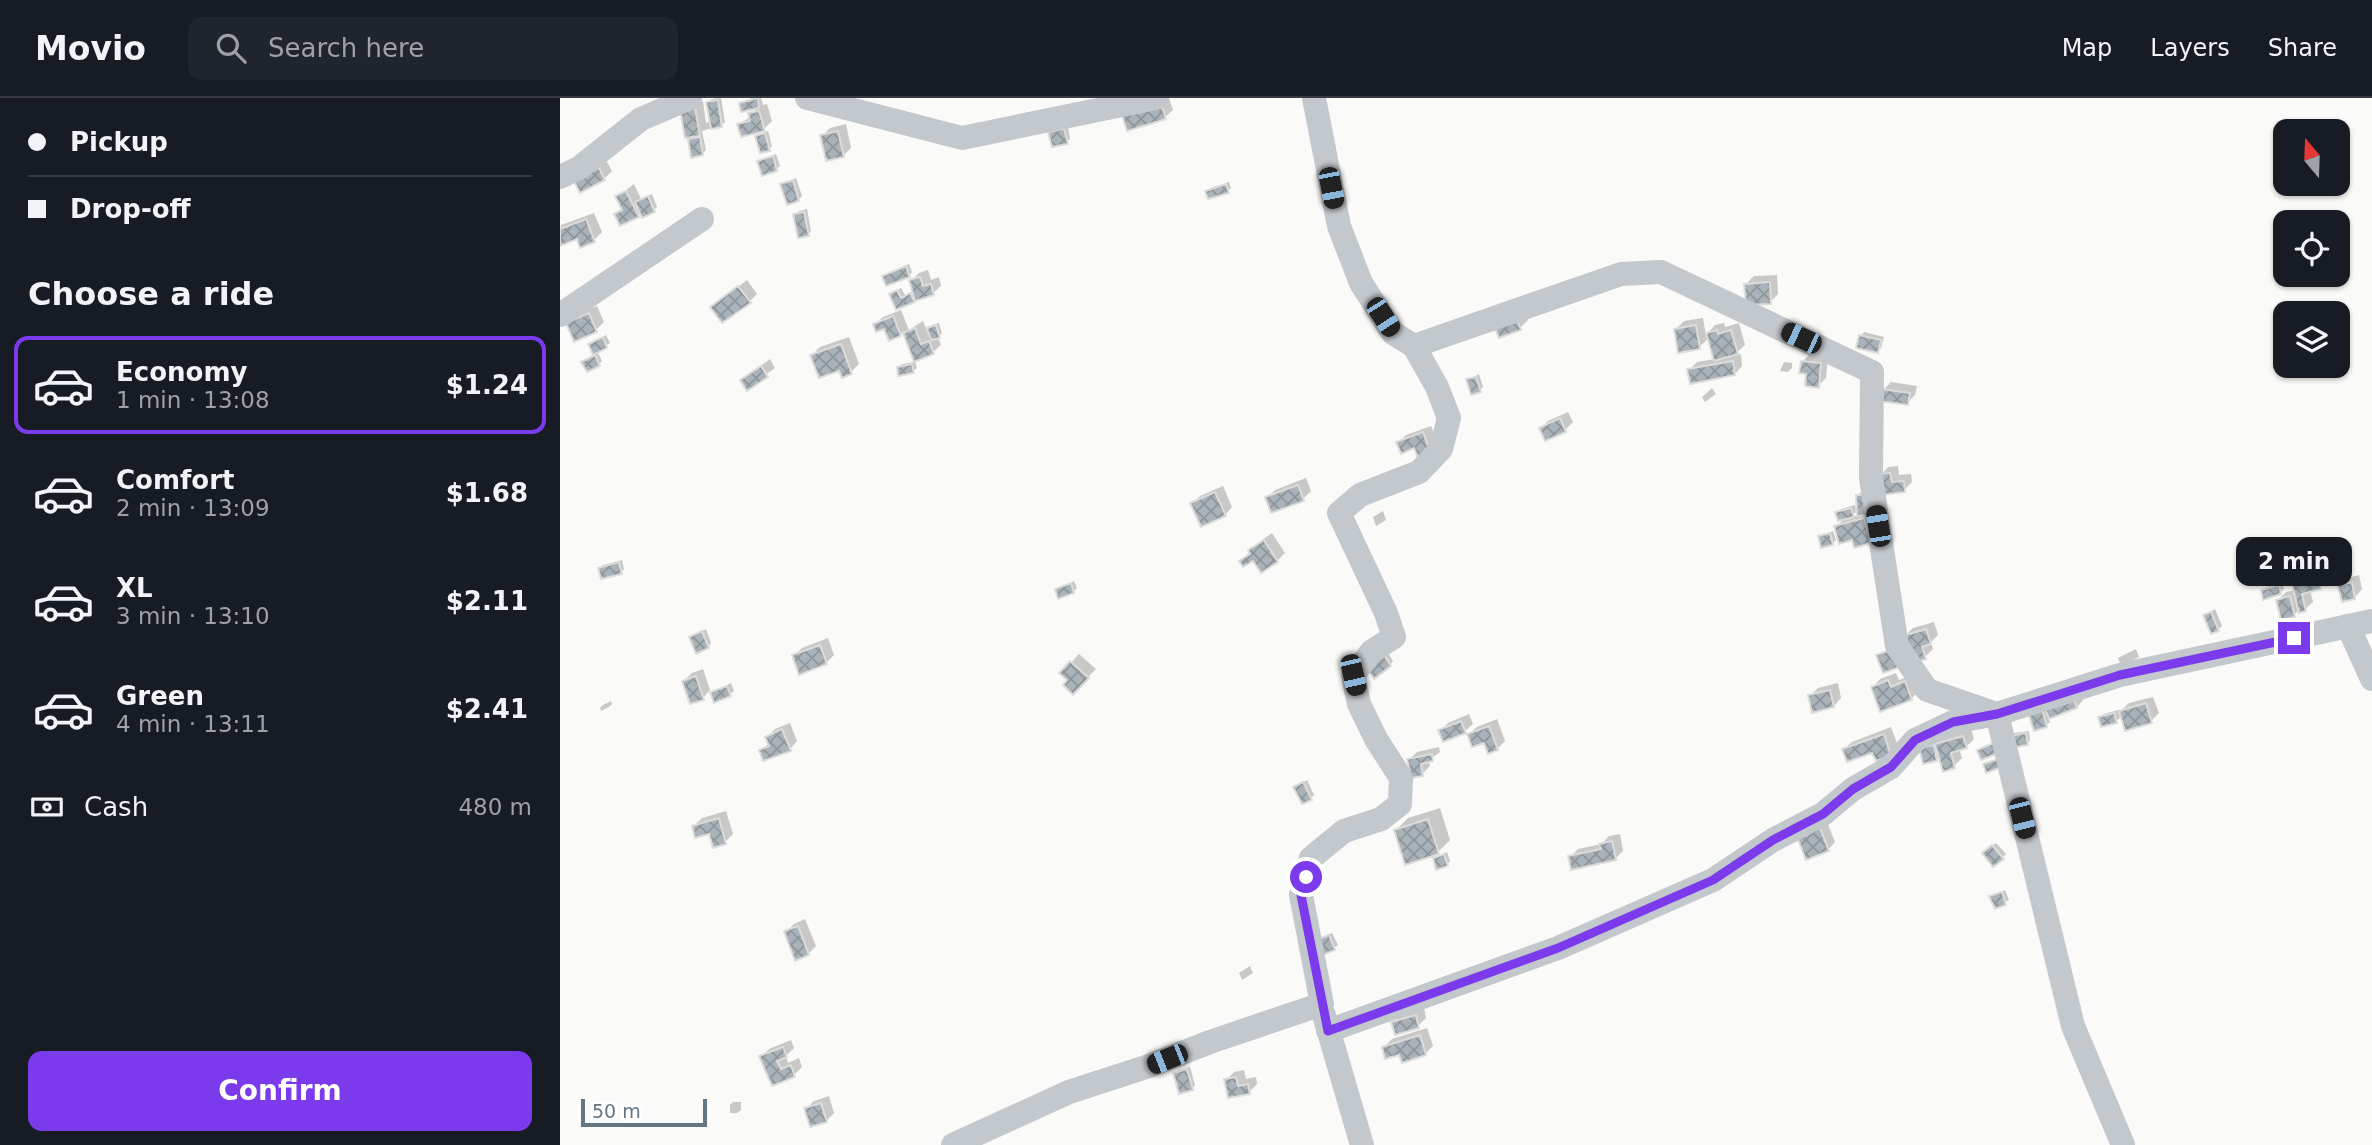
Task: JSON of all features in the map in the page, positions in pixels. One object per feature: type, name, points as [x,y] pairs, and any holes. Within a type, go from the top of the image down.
[{"type":"street","points":[[560,177],[579,168],[641,119],[690,98]]},
{"type":"street","points":[[807,98],[962,138],[1156,98]]},
{"type":"street","points":[[1314,98],[1339,226],[1361,283],[1393,333],[1414,345],[1450,418],[1441,449],[1419,472],[1360,495],[1339,513],[1386,613],[1394,637],[1372,651],[1353,675],[1359,704],[1376,739],[1401,778],[1401,804],[1381,819],[1344,831],[1311,858],[1301,895],[1328,1031],[1362,1145]]},
{"type":"street","points":[[560,315],[702,219]]},
{"type":"street","points":[[1414,345],[1621,274],[1661,272],[1872,372],[1871,478],[1897,646],[1927,690],[1997,714]]},
{"type":"street","points":[[1328,1031],[1558,948],[1713,880],[1773,840],[1823,814],[1853,789],[1891,767],[1915,740],[1953,722],[1997,714],[2120,675],[2360,624],[2372,679]]},
{"type":"street","points":[[1997,714],[2073,1026],[2123,1145]]},
{"type":"street","points":[[953,1145],[1069,1092],[1322,1004]]},
{"type":"building","points":[[758,98],[759,108],[741,112],[739,103]]},
{"type":"building","points":[[718,100],[722,127],[711,129],[706,102]]},
{"type":"building","points":[[1161,103],[1166,119],[1127,131],[1122,115]]},
{"type":"building","points":[[695,108],[700,136],[685,138],[680,110]]},
{"type":"building","points":[[759,111],[765,131],[741,137],[737,124],[750,121],[748,113]]},
{"type":"building","points":[[1064,129],[1068,144],[1052,147],[1048,132]]},
{"type":"building","points":[[838,131],[844,157],[826,161],[820,135]]},
{"type":"building","points":[[765,133],[770,151],[760,153],[755,136]]},
{"type":"building","points":[[700,137],[703,155],[691,158],[688,139]]},
{"type":"building","points":[[773,156],[777,171],[762,176],[757,161]]},
{"type":"building","points":[[597,164],[605,180],[580,193],[572,177]]},
{"type":"building","points":[[793,180],[799,201],[787,205],[780,184]]},
{"type":"building","points":[[1226,184],[1229,193],[1208,199],[1205,191]]},
{"type":"building","points":[[626,191],[639,217],[620,226],[614,214],[622,210],[615,196]]},
{"type":"building","points":[[648,196],[655,212],[642,218],[635,202]]},
{"type":"building","points":[[804,212],[809,236],[798,238],[793,214]]},
{"type":"building","points":[[586,219],[595,242],[580,248],[577,239],[560,246],[560,229]]},
{"type":"building","points":[[906,266],[910,277],[886,286],[882,276]]},
{"type":"building","points":[[920,277],[923,286],[931,284],[934,295],[915,301],[909,280]]},
{"type":"building","points":[[1770,282],[1771,304],[1746,305],[1744,284]]},
{"type":"building","points":[[738,286],[751,303],[722,323],[710,307]]},
{"type":"building","points":[[897,290],[901,298],[910,293],[915,302],[896,310],[889,294]]},
{"type":"building","points":[[589,313],[597,332],[574,342],[566,323]]},
{"type":"building","points":[[893,316],[901,336],[889,341],[884,329],[876,332],[873,324]]},
{"type":"building","points":[[1516,317],[1521,330],[1499,338],[1494,326]]},
{"type":"building","points":[[936,325],[940,338],[931,340],[927,328]]},
{"type":"building","points":[[1696,325],[1700,349],[1678,353],[1674,329]]},
{"type":"building","points":[[915,328],[921,344],[929,341],[934,354],[914,362],[903,333]]},
{"type":"building","points":[[1717,330],[1718,334],[1731,330],[1738,354],[1714,361],[1706,333]]},
{"type":"building","points":[[1859,335],[1881,340],[1878,353],[1856,348]]},
{"type":"building","points":[[603,337],[607,348],[593,355],[588,344]]},
{"type":"building","points":[[841,344],[852,374],[842,378],[839,371],[819,378],[810,355]]},
{"type":"building","points":[[595,355],[600,366],[587,372],[581,362]]},
{"type":"building","points":[[1733,361],[1735,375],[1690,384],[1687,369]]},
{"type":"building","points":[[1801,361],[1821,363],[1819,388],[1805,386],[1806,374],[1799,373]]},
{"type":"building","points":[[912,364],[914,373],[898,376],[897,367]]},
{"type":"building","points":[[761,366],[768,377],[747,391],[740,380]]},
{"type":"building","points":[[1476,377],[1481,392],[1471,395],[1466,379]]},
{"type":"building","points":[[1881,389],[1910,393],[1908,405],[1879,401]]},
{"type":"building","points":[[1560,418],[1566,432],[1545,441],[1539,428]]},
{"type":"building","points":[[1423,432],[1431,454],[1418,458],[1414,448],[1401,454],[1396,442]]},
{"type":"building","points":[[1890,473],[1892,482],[1904,481],[1905,492],[1881,495],[1879,474]]},
{"type":"building","points":[[1298,485],[1304,501],[1271,513],[1265,497]]},
{"type":"building","points":[[1215,492],[1226,516],[1201,527],[1190,503]]},
{"type":"building","points":[[1856,495],[1869,495],[1870,515],[1857,516]]},
{"type":"building","points":[[1851,508],[1854,517],[1838,521],[1835,512]]},
{"type":"building","points":[[1864,518],[1871,543],[1854,548],[1852,540],[1839,544],[1834,526]]},
{"type":"building","points":[[1830,533],[1833,545],[1821,548],[1818,536]]},
{"type":"building","points":[[1264,540],[1278,562],[1261,573],[1253,561],[1243,567],[1239,561],[1250,554],[1248,550]]},
{"type":"building","points":[[619,562],[622,574],[601,579],[598,568]]},
{"type":"building","points":[[2337,570],[2341,585],[2352,582],[2355,599],[2342,602],[2337,583],[2325,586],[2322,573]]},
{"type":"building","points":[[2318,573],[2321,589],[2302,594],[2306,611],[2299,613],[2291,580]]},
{"type":"building","points":[[1071,583],[1074,593],[1058,599],[1055,589]]},
{"type":"building","points":[[2279,585],[2281,594],[2263,600],[2261,590]]},
{"type":"building","points":[[2290,596],[2295,617],[2281,620],[2276,600]]},
{"type":"building","points":[[2211,612],[2219,631],[2211,634],[2203,615]]},
{"type":"building","points":[[1926,629],[1931,644],[1922,647],[1926,659],[1911,663],[1903,636]]},
{"type":"building","points":[[702,631],[709,648],[696,654],[689,637]]},
{"type":"building","points":[[820,645],[827,664],[799,675],[792,655]]},
{"type":"building","points":[[1893,649],[1900,667],[1883,673],[1876,655]]},
{"type":"building","points":[[1384,655],[1391,666],[1374,679],[1366,668]]},
{"type":"building","points":[[1070,661],[1089,678],[1073,695],[1063,685],[1067,680],[1059,673]]},
{"type":"building","points":[[696,676],[704,700],[690,704],[682,681]]},
{"type":"building","points":[[1888,680],[1891,687],[1905,681],[1912,700],[1880,712],[1871,687]]},
{"type":"building","points":[[727,686],[731,696],[714,703],[710,692]]},
{"type":"building","points":[[1830,690],[1834,707],[1812,713],[1808,695]]},
{"type":"building","points":[[2072,695],[2077,708],[2049,719],[2044,706]]},
{"type":"building","points":[[2146,703],[2152,723],[2125,731],[2119,711]]},
{"type":"building","points":[[2041,706],[2047,727],[2034,731],[2027,710]]},
{"type":"building","points":[[2114,713],[2117,723],[2101,727],[2098,717]]},
{"type":"building","points":[[1461,721],[1466,733],[1443,742],[1438,730]]},
{"type":"building","points":[[1489,726],[1498,750],[1488,754],[1484,743],[1472,747],[1467,734]]},
{"type":"building","points":[[782,729],[791,751],[763,761],[759,750],[769,746],[765,737]]},
{"type":"building","points":[[2026,733],[2028,745],[2010,748],[2009,736]]},
{"type":"building","points":[[1884,734],[1891,756],[1876,761],[1872,753],[1847,762],[1842,749]]},
{"type":"building","points":[[1963,736],[1967,748],[1951,753],[1955,768],[1943,772],[1935,744]]},
{"type":"building","points":[[1998,741],[2002,752],[1981,760],[1977,750]]},
{"type":"building","points":[[1934,745],[1937,761],[1923,764],[1919,748]]},
{"type":"building","points":[[1432,754],[1433,761],[1421,764],[1423,776],[1411,778],[1407,759]]},
{"type":"building","points":[[2002,758],[2005,766],[1986,773],[1983,764]]},
{"type":"building","points":[[1303,782],[1312,800],[1302,804],[1293,787]]},
{"type":"building","points":[[719,818],[726,844],[713,848],[709,834],[695,838],[692,826]]},
{"type":"building","points":[[1428,819],[1439,854],[1405,865],[1394,830]]},
{"type":"building","points":[[1820,828],[1829,851],[1806,860],[1797,837]]},
{"type":"building","points":[[1612,841],[1616,860],[1571,870],[1568,856],[1601,849],[1599,844]]},
{"type":"building","points":[[1992,845],[2004,859],[1993,867],[1982,853]]},
{"type":"building","points":[[1444,854],[1448,866],[1436,870],[1433,858]]},
{"type":"building","points":[[2002,892],[2006,905],[1995,909],[1989,896]]},
{"type":"building","points":[[798,926],[809,955],[795,961],[784,931]]},
{"type":"building","points":[[1329,935],[1335,950],[1320,956],[1314,941]]},
{"type":"building","points":[[1416,1015],[1419,1028],[1395,1035],[1391,1022]]},
{"type":"building","points":[[1420,1035],[1426,1055],[1402,1063],[1399,1055],[1385,1059],[1382,1047]]},
{"type":"building","points":[[783,1047],[787,1057],[777,1061],[781,1069],[791,1065],[795,1077],[772,1086],[759,1056]]},
{"type":"building","points":[[1187,1069],[1193,1090],[1179,1094],[1173,1073]]},
{"type":"building","points":[[1236,1077],[1238,1086],[1248,1084],[1250,1094],[1228,1098],[1224,1079]]},
{"type":"building","points":[[821,1103],[827,1122],[810,1127],[804,1108]]},
{"type":"route","points":[[1306,877],[1301,895],[1328,1031],[1558,948],[1713,880],[1773,840],[1823,814],[1853,789],[1891,767],[1915,740],[1953,722],[1997,714],[2120,675],[2294,638]]}]
